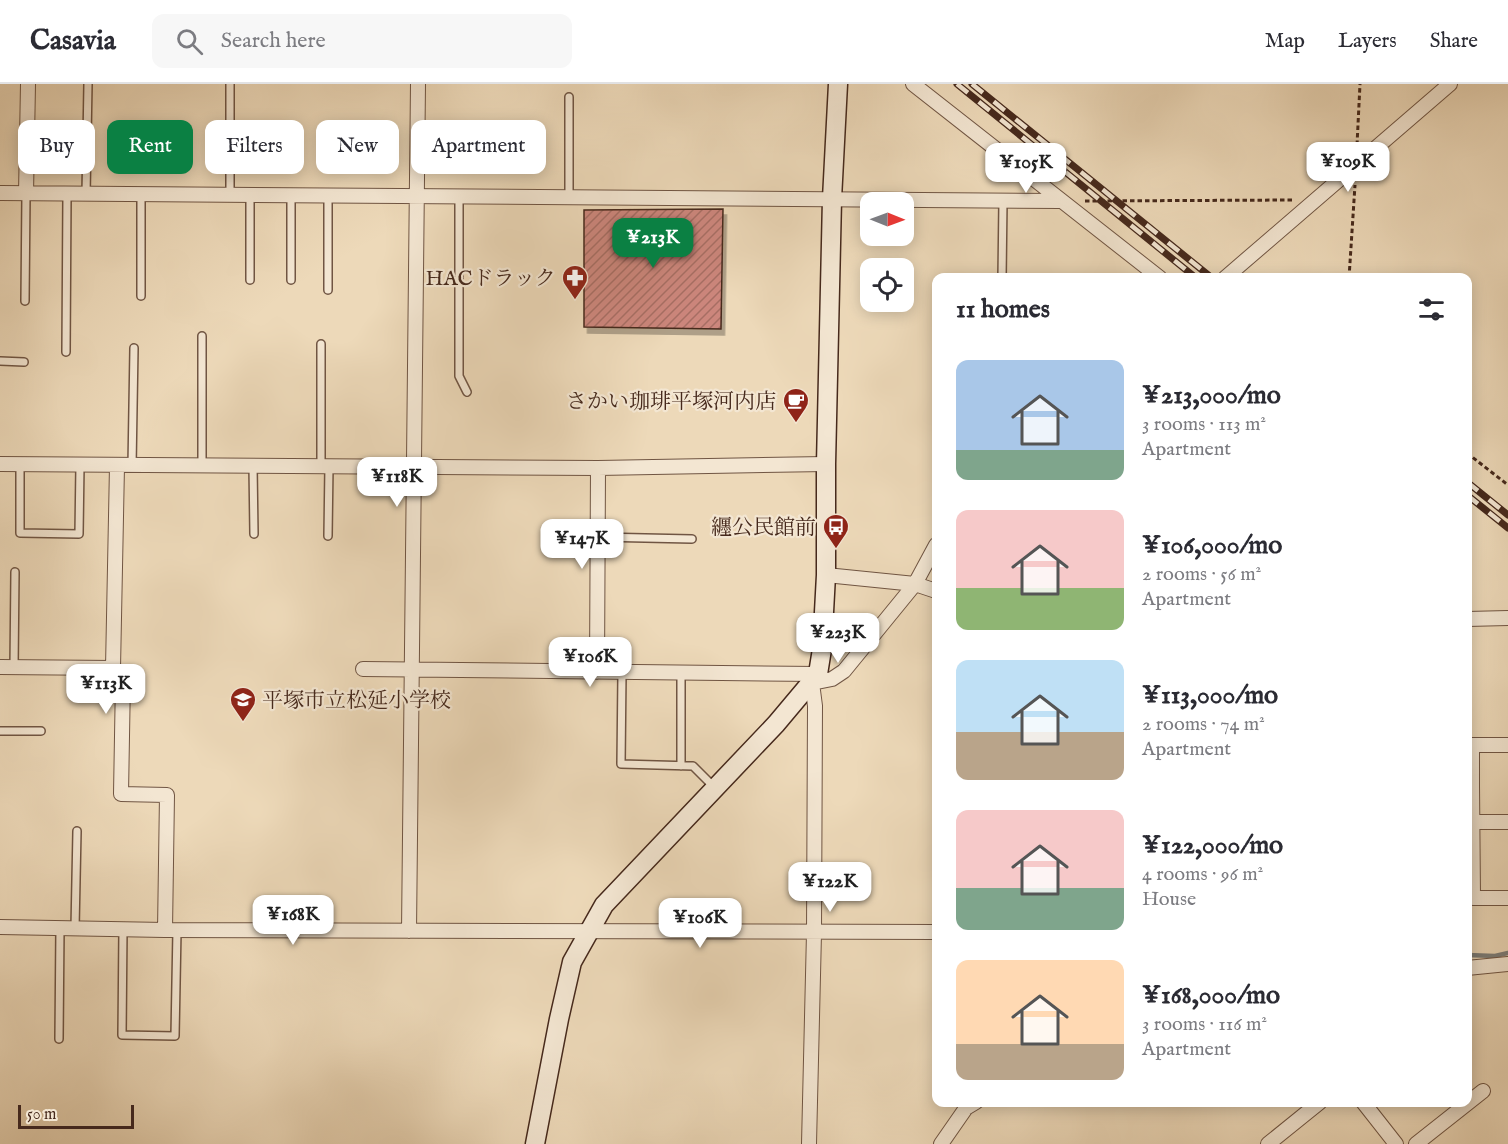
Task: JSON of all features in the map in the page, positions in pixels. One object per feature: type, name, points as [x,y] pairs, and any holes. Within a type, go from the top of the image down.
[{"type":"street","points":[[26,194],[28,84]]},
{"type":"street","points":[[409,931],[418,84]]},
{"type":"street","points":[[809,1144],[814,933],[815,678],[822,649],[826,575],[832,199],[838,84]]},
{"type":"street","points":[[913,84],[1154,273]]},
{"type":"street","points":[[1231,273],[1450,84]]},
{"type":"street","points":[[0,193],[1060,201]]},
{"type":"street","points":[[0,464],[598,468],[826,464]]},
{"type":"street","points":[[117,466],[113,668],[123,679],[121,794],[167,795],[171,930]]},
{"type":"street","points":[[597,672],[598,468]]},
{"type":"street","points":[[363,669],[681,673],[831,679],[844,671],[915,584],[932,552]]},
{"type":"street","points":[[826,575],[915,584],[932,590]]},
{"type":"street","points":[[1472,619],[1508,618]]},
{"type":"street","points":[[7,667],[113,668]]},
{"type":"street","points":[[535,1144],[572,962],[587,932],[604,905],[815,678]]},
{"type":"street","points":[[1472,745],[1508,745]]},
{"type":"street","points":[[1508,822],[1472,822],[1473,898],[1508,898]]},
{"type":"street","points":[[0,927],[171,930],[932,932]]},
{"type":"street","points":[[1472,968],[1508,964]]},
{"type":"street","points":[[1472,1100],[1483,1091]]},
{"type":"street","points":[[941,1144],[968,1107]]},
{"type":"street","points":[[1268,1144],[1314,1107]]},
{"type":"street","points":[[1367,1107],[1396,1144]]},
{"type":"street","points":[[1416,1144],[1463,1107]]},
{"type":"lane","points":[[86,194],[88,84]]},
{"type":"lane","points":[[230,84],[230,195]]},
{"type":"lane","points":[[569,97],[569,198]]},
{"type":"lane","points":[[25,301],[26,194]]},
{"type":"lane","points":[[66,352],[67,194]]},
{"type":"lane","points":[[141,194],[141,296]]},
{"type":"lane","points":[[250,195],[250,280]]},
{"type":"lane","points":[[291,195],[291,280]]},
{"type":"lane","points":[[328,196],[328,290]]},
{"type":"lane","points":[[459,197],[459,376],[467,392]]},
{"type":"lane","points":[[1002,273],[1003,201]]},
{"type":"lane","points":[[202,336],[202,466]]},
{"type":"lane","points":[[321,344],[328,536]]},
{"type":"lane","points":[[132,466],[134,348]]},
{"type":"lane","points":[[0,361],[24,362]]},
{"type":"lane","points":[[20,464],[20,533],[79,534],[80,465]]},
{"type":"lane","points":[[253,466],[254,534]]},
{"type":"lane","points":[[598,537],[692,538]]},
{"type":"lane","points":[[7,667],[15,572]]},
{"type":"lane","points":[[622,673],[621,764],[693,766],[715,788]]},
{"type":"lane","points":[[681,673],[681,766]]},
{"type":"lane","points":[[0,730],[41,731]]},
{"type":"lane","points":[[75,928],[77,831]]},
{"type":"lane","points":[[59,1040],[60,928]]},
{"type":"lane","points":[[123,929],[122,1035],[175,1036],[171,930]]},
{"type":"path","points":[[1349,273],[1360,84]]},
{"type":"path","points":[[1060,201],[1314,200]]},
{"type":"path","points":[[1472,457],[1508,485]]},
{"type":"building","points":[[723,209],[721,329],[584,327],[584,210]]},
{"type":"waterway","points":[[1472,955],[1495,956],[1508,953]]},
{"type":"railway","points":[[957,84],[1190,273]]},
{"type":"railway","points":[[972,84],[1206,273]]},
{"type":"railway","points":[[1472,486],[1508,515]]},
{"type":"railway","points":[[1472,499],[1508,528]]},
{"type":"place","name":"HACドラック","points":[[575,301]]},
{"type":"place","name":"さかい珈琲平塚河内店","points":[[796,424]]},
{"type":"place","name":"纒公民館前","points":[[836,550]]},
{"type":"place","name":"平塚市立松延小学校","points":[[243,723]]}]
